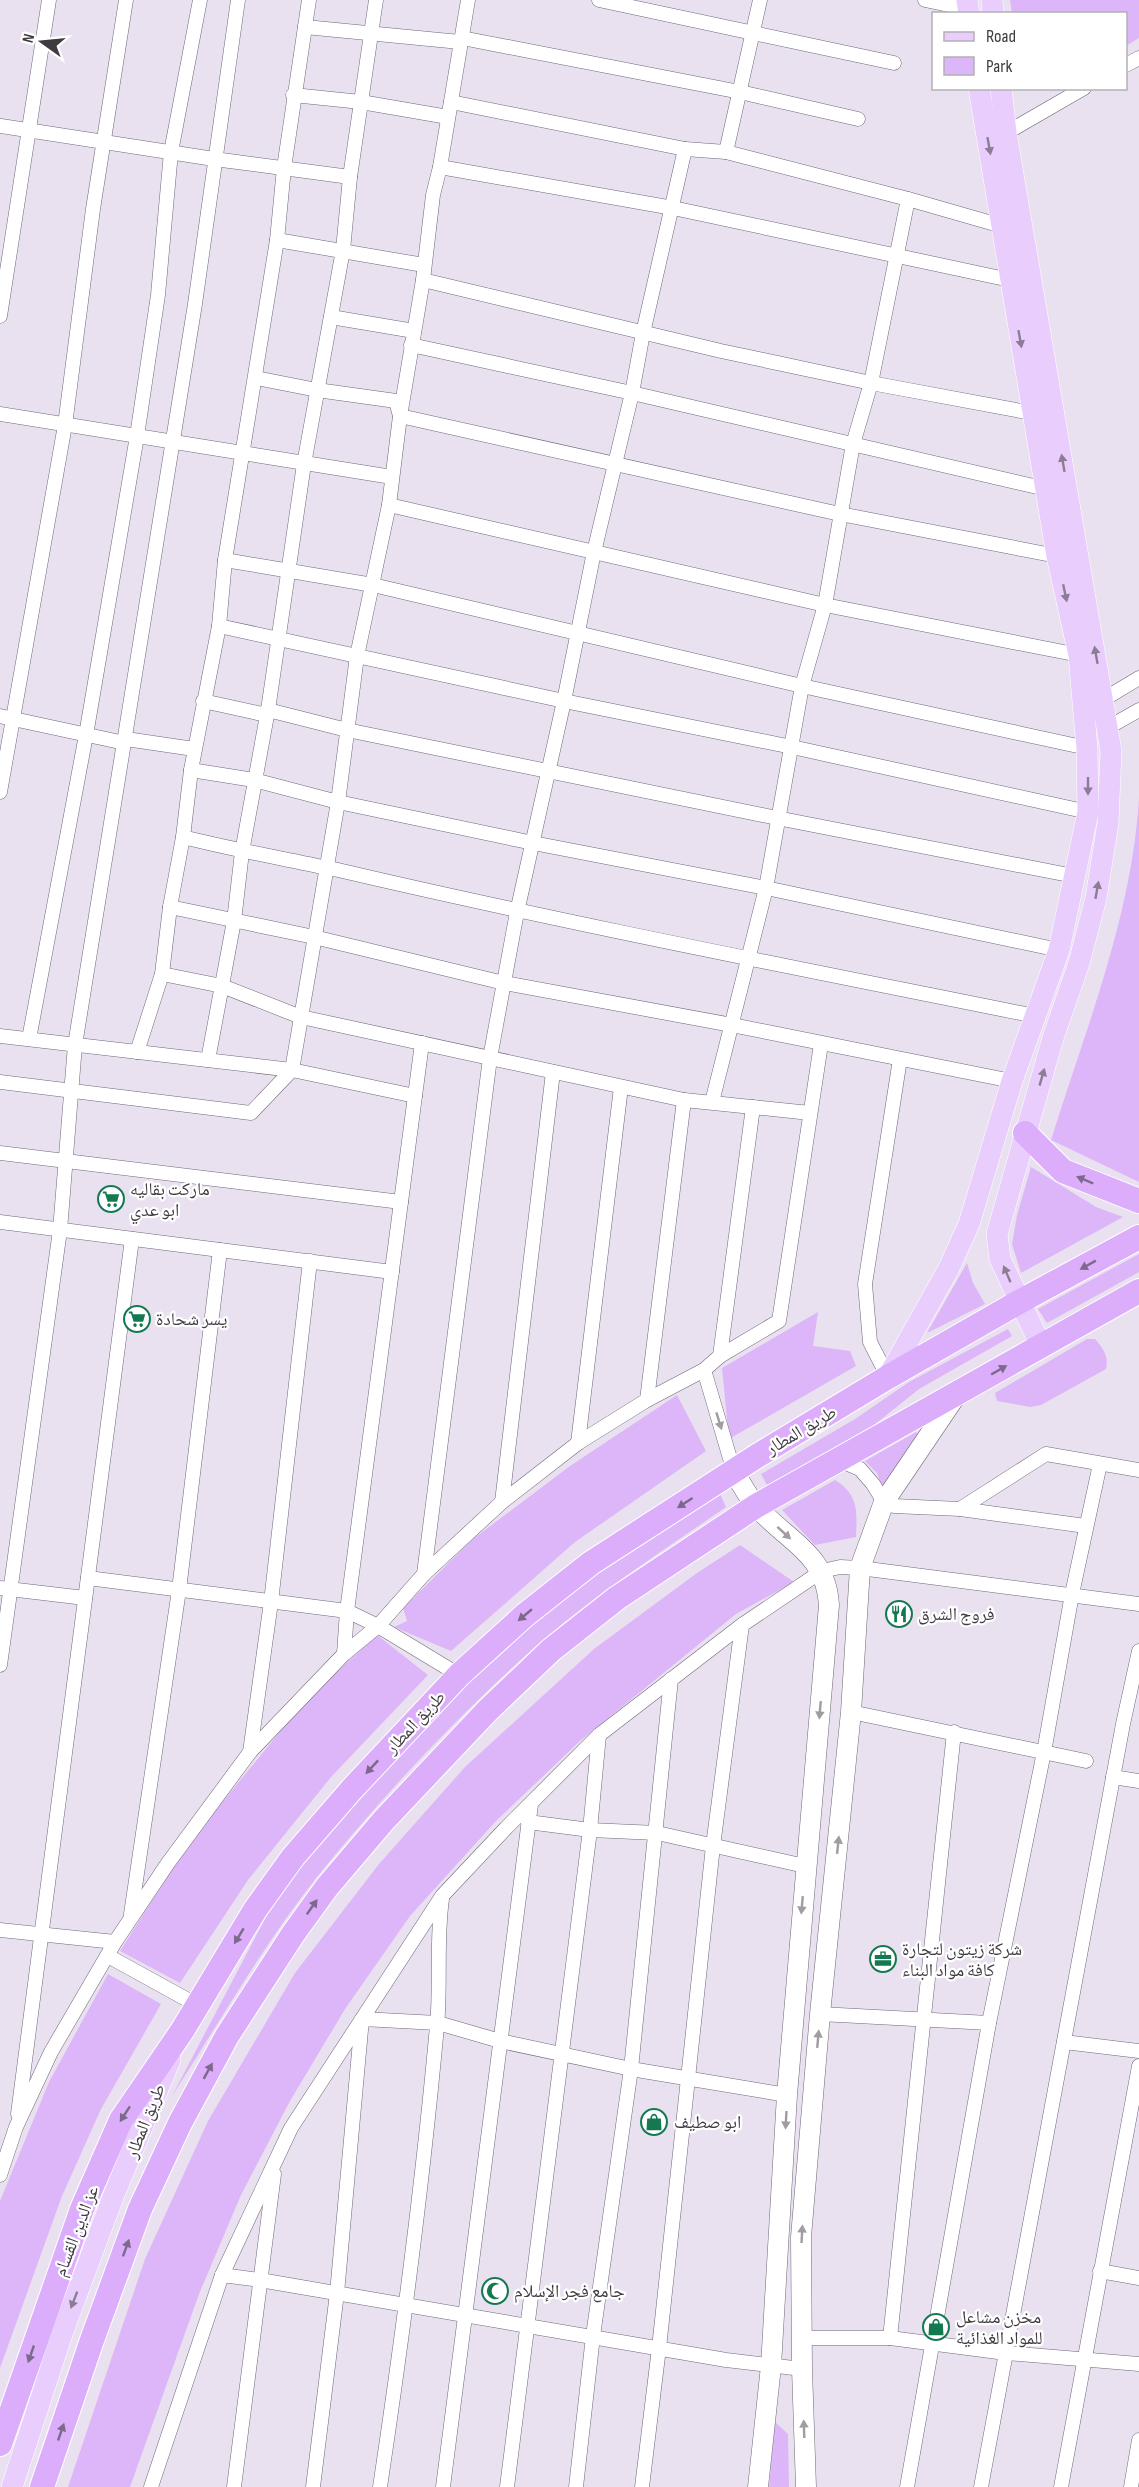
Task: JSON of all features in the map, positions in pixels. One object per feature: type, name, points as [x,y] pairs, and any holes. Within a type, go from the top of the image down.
[{"type":"highway","points":[[1026,1133],[1063,1171],[1139,1201]]},
{"type":"highway","name":"طريق المطار","points":[[182,2031],[255,1910],[293,1857],[352,1789],[459,1675],[525,1615],[591,1563],[888,1377],[1018,1302],[1139,1237]]},
{"type":"highway","name":"طريق المطار","points":[[42,2487],[140,2209],[180,2123],[227,2036],[293,1934],[327,1887],[384,1820],[488,1710],[551,1650],[617,1598],[756,1506],[1139,1291]]},
{"type":"highway","name":"عز الدين القسام","points":[[0,2445],[86,2199],[121,2120],[182,2031]]},
{"type":"main road","points":[[888,1377],[948,1270],[969,1224],[1012,1081],[1059,950],[1088,812],[1088,748],[1079,655],[1057,556],[979,90]]},
{"type":"main road","points":[[1001,90],[1006,133],[1109,728],[1111,751],[1108,823],[1096,898],[1079,963],[1053,1038],[997,1233],[1000,1259],[1018,1302],[1041,1346]]},
{"type":"main road","points":[[969,1224],[977,1230],[997,1233]]},
{"type":"main road","points":[[806,2487],[801,2237],[820,2014],[851,1712],[860,1568],[884,1502],[957,1394]]},
{"type":"main road","points":[[734,1472],[756,1506],[809,1556],[822,1572],[828,1588],[829,1605],[787,2095],[771,2366],[758,2487]]},
{"type":"main road","name":"طريق المطار","points":[[12,2487],[71,2309],[113,2197],[182,2031]]},
{"type":"street","points":[[0,316],[49,0]]},
{"type":"street","points":[[0,792],[6,717],[65,425],[103,141],[126,0]]},
{"type":"street","points":[[29,1039],[86,735],[136,436],[158,295],[171,152],[200,0]]},
{"type":"street","points":[[0,1665],[5,1589],[60,1230],[75,1045],[195,304],[238,0]]},
{"type":"street","points":[[136,1052],[162,974],[191,770],[219,626],[225,560],[277,240],[284,168],[309,0]]},
{"type":"street","points":[[208,1060],[234,921],[242,852],[268,710],[304,464],[343,250],[350,177],[376,0]]},
{"type":"street","points":[[0,1082],[250,1113],[292,1070],[338,802],[357,656],[389,505],[400,416],[423,280],[434,195],[468,0]]},
{"type":"street","points":[[599,0],[894,63]]},
{"type":"street","points":[[726,152],[760,0]]},
{"type":"street","points":[[926,0],[968,8]]},
{"type":"street","points":[[305,27],[461,40],[740,92],[858,119]]},
{"type":"street","points":[[1006,133],[1081,90]]},
{"type":"street","points":[[294,95],[362,102],[448,117]]},
{"type":"street","points":[[451,102],[685,149],[726,152],[1002,226]]},
{"type":"street","points":[[1,126],[214,159],[350,177]]},
{"type":"street","points":[[424,1574],[490,1058],[517,912],[534,843],[594,552],[632,393],[643,333],[685,149]]},
{"type":"street","points":[[440,168],[673,208],[1010,280]]},
{"type":"street","points":[[712,1102],[766,888],[802,686],[825,605],[853,444],[871,383],[908,199]]},
{"type":"street","points":[[277,240],[424,265]]},
{"type":"street","points":[[423,280],[643,333],[871,383],[1032,413]]},
{"type":"street","points":[[331,317],[632,393],[1046,489]]},
{"type":"street","points":[[256,378],[317,390],[396,401],[400,416]]},
{"type":"street","points":[[0,414],[392,477]]},
{"type":"street","points":[[400,416],[840,514],[1057,556]]},
{"type":"street","points":[[389,505],[825,605],[1079,655]]},
{"type":"street","points":[[225,560],[373,585],[802,686],[1088,748]]},
{"type":"street","points":[[219,626],[1088,812]]},
{"type":"street","points":[[1104,699],[1139,678]]},
{"type":"street","points":[[203,701],[262,714],[268,710],[347,730],[1074,876]]},
{"type":"street","points":[[1109,728],[1139,710]]},
{"type":"street","points":[[6,717],[120,742],[126,739],[195,749]]},
{"type":"street","points":[[191,770],[254,780],[338,802],[766,888],[1059,950]]},
{"type":"street","points":[[183,837],[517,912],[1035,1016]]},
{"type":"street","points":[[170,907],[314,937],[504,982],[1012,1081]]},
{"type":"street","points":[[162,974],[222,986],[301,1017],[621,1087],[684,1100],[810,1113]]},
{"type":"street","points":[[0,1036],[292,1070],[415,1096]]},
{"type":"street","points":[[344,1654],[347,1611],[422,1043]]},
{"type":"street","points":[[0,2175],[16,2127],[51,2052],[115,1942],[168,1863],[250,1752],[344,1654],[378,1626],[424,1574],[502,1502],[578,1443],[647,1400],[704,1370],[720,1356],[779,1321],[821,1044]]},
{"type":"street","points":[[888,1377],[870,1342],[865,1284],[900,1059]]},
{"type":"street","points":[[502,1502],[554,1072]]},
{"type":"street","points":[[578,1443],[621,1087]]},
{"type":"street","points":[[647,1400],[684,1100]]},
{"type":"street","points":[[720,1356],[753,1107]]},
{"type":"street","points":[[0,1153],[401,1202]]},
{"type":"street","points":[[1,1226],[60,1230],[392,1272]]},
{"type":"street","points":[[16,2127],[132,1239]]},
{"type":"street","points":[[130,1920],[179,1590],[220,1250]]},
{"type":"street","points":[[250,1752],[272,1602],[310,1261]]},
{"type":"street","points":[[704,1370],[734,1472]]},
{"type":"street","points":[[960,1509],[1046,1454],[1139,1470]]},
{"type":"street","points":[[839,1460],[860,1469],[884,1502],[894,1506],[960,1509],[1086,1526]]},
{"type":"street","points":[[907,2487],[988,2023],[1044,1752],[1072,1594],[1100,1464]]},
{"type":"street","points":[[151,2487],[222,2275],[291,2128],[442,1896],[599,1735],[742,1625],[822,1572],[840,1567],[1139,1604]]},
{"type":"street","points":[[88,1578],[347,1611],[378,1626],[459,1675]]},
{"type":"street","points":[[5,1589],[85,1598]]},
{"type":"street","points":[[642,2487],[713,1846],[742,1625]]},
{"type":"street","points":[[981,2487],[1113,1777],[1139,1652]]},
{"type":"street","points":[[576,2487],[593,2336],[631,2069],[671,1679]]},
{"type":"street","points":[[851,1712],[1086,1761]]},
{"type":"street","points":[[890,2338],[954,1732]]},
{"type":"street","points":[[507,2487],[590,1830],[599,1735]]},
{"type":"street","points":[[1113,1777],[1139,1781]]},
{"type":"street","points":[[443,2487],[531,1804]]},
{"type":"street","points":[[528,1822],[590,1830],[657,1833],[805,1866]]},
{"type":"street","points":[[380,2487],[408,2305],[438,2023],[439,1924],[442,1896]]},
{"type":"street","points":[[0,1930],[115,1942]]},
{"type":"street","points":[[108,1956],[197,2005]]},
{"type":"street","points":[[820,2014],[988,2023]]},
{"type":"street","points":[[362,2019],[438,2023],[500,2041],[631,2069],[787,2095]]},
{"type":"street","points":[[313,2487],[337,2293],[362,2019]]},
{"type":"street","points":[[1064,2042],[1139,2051]]},
{"type":"street","points":[[1061,2487],[1139,2066]]},
{"type":"street","points":[[234,2487],[275,2160]]},
{"type":"street","points":[[1100,2271],[1139,2278]]},
{"type":"street","points":[[222,2275],[528,2327],[802,2369]]},
{"type":"street","points":[[803,2338],[890,2338],[1006,2353],[1139,2364]]},
{"type":"street","points":[[1131,2487],[1139,2440]]},
{"type":"green space","points":[[1010,0],[1139,0],[1139,38],[1127,45],[1127,12],[1012,12]]},
{"type":"green space","points":[[1139,798],[1139,1182],[1051,1140],[1117,929],[1135,842]]},
{"type":"green space","points":[[1031,1167],[1096,1207],[1123,1217],[1021,1273],[1012,1244],[1017,1215]]},
{"type":"green space","points":[[1139,1254],[1139,1272],[1047,1323],[1038,1309]]},
{"type":"green space","points":[[967,1263],[973,1283],[985,1304],[927,1333]]},
{"type":"green space","points":[[818,1312],[813,1346],[850,1351],[856,1366],[729,1439],[722,1368]]},
{"type":"green space","points":[[1008,1329],[1012,1336],[919,1389],[864,1433],[767,1485],[761,1474],[855,1419],[909,1382]]},
{"type":"green space","points":[[1087,1339],[1095,1339],[1103,1349],[1107,1361],[1106,1369],[1041,1405],[1030,1407],[997,1401],[995,1393]]},
{"type":"green space","points":[[677,1395],[706,1451],[575,1542],[451,1651],[394,1627],[407,1621],[403,1608],[473,1539],[570,1466]]},
{"type":"green space","points":[[916,1432],[918,1434],[897,1466],[884,1492],[877,1473],[865,1461]]},
{"type":"green space","points":[[835,1480],[849,1492],[855,1504],[856,1537],[815,1545],[782,1510]]},
{"type":"green space","points":[[720,1494],[726,1507],[610,1588],[543,1640],[483,1695],[397,1784],[297,1903],[172,2096],[266,1917],[302,1865],[360,1796],[467,1685],[533,1625],[599,1572]]},
{"type":"green space","points":[[740,1545],[794,1582],[736,1614],[580,1741],[496,1821],[410,1916],[345,2009],[290,2101],[241,2195],[199,2294],[130,2487],[68,2487],[145,2259],[208,2121],[295,1973],[379,1864],[465,1767],[594,1649],[697,1573]]},
{"type":"green space","points":[[377,1635],[428,1675],[331,1777],[248,1880],[180,1983],[120,1951],[167,1877],[220,1805],[305,1701]]},
{"type":"green space","points":[[108,1974],[161,2004],[101,2109],[62,2196],[0,2368],[0,2201],[49,2082]]},
{"type":"green space","points":[[775,2422],[788,2434],[789,2487],[769,2487]]},
{"type":"place","name":"ماركت بقاليه ابو عدي","points":[[111,1199]]},
{"type":"place","name":"يسر شحادة","points":[[137,1319]]},
{"type":"place","name":"فروج الشرق","points":[[899,1614]]},
{"type":"place","name":"شركة زيتون لتجارة كافة مواد البناء","points":[[883,1959]]},
{"type":"place","name":"ابو صطيف","points":[[654,2122]]},
{"type":"place","name":"جامع فجر الإسلام","points":[[495,2291]]},
{"type":"place","name":"مخزن مشاعل للمواد الغذائية","points":[[936,2327]]}]
